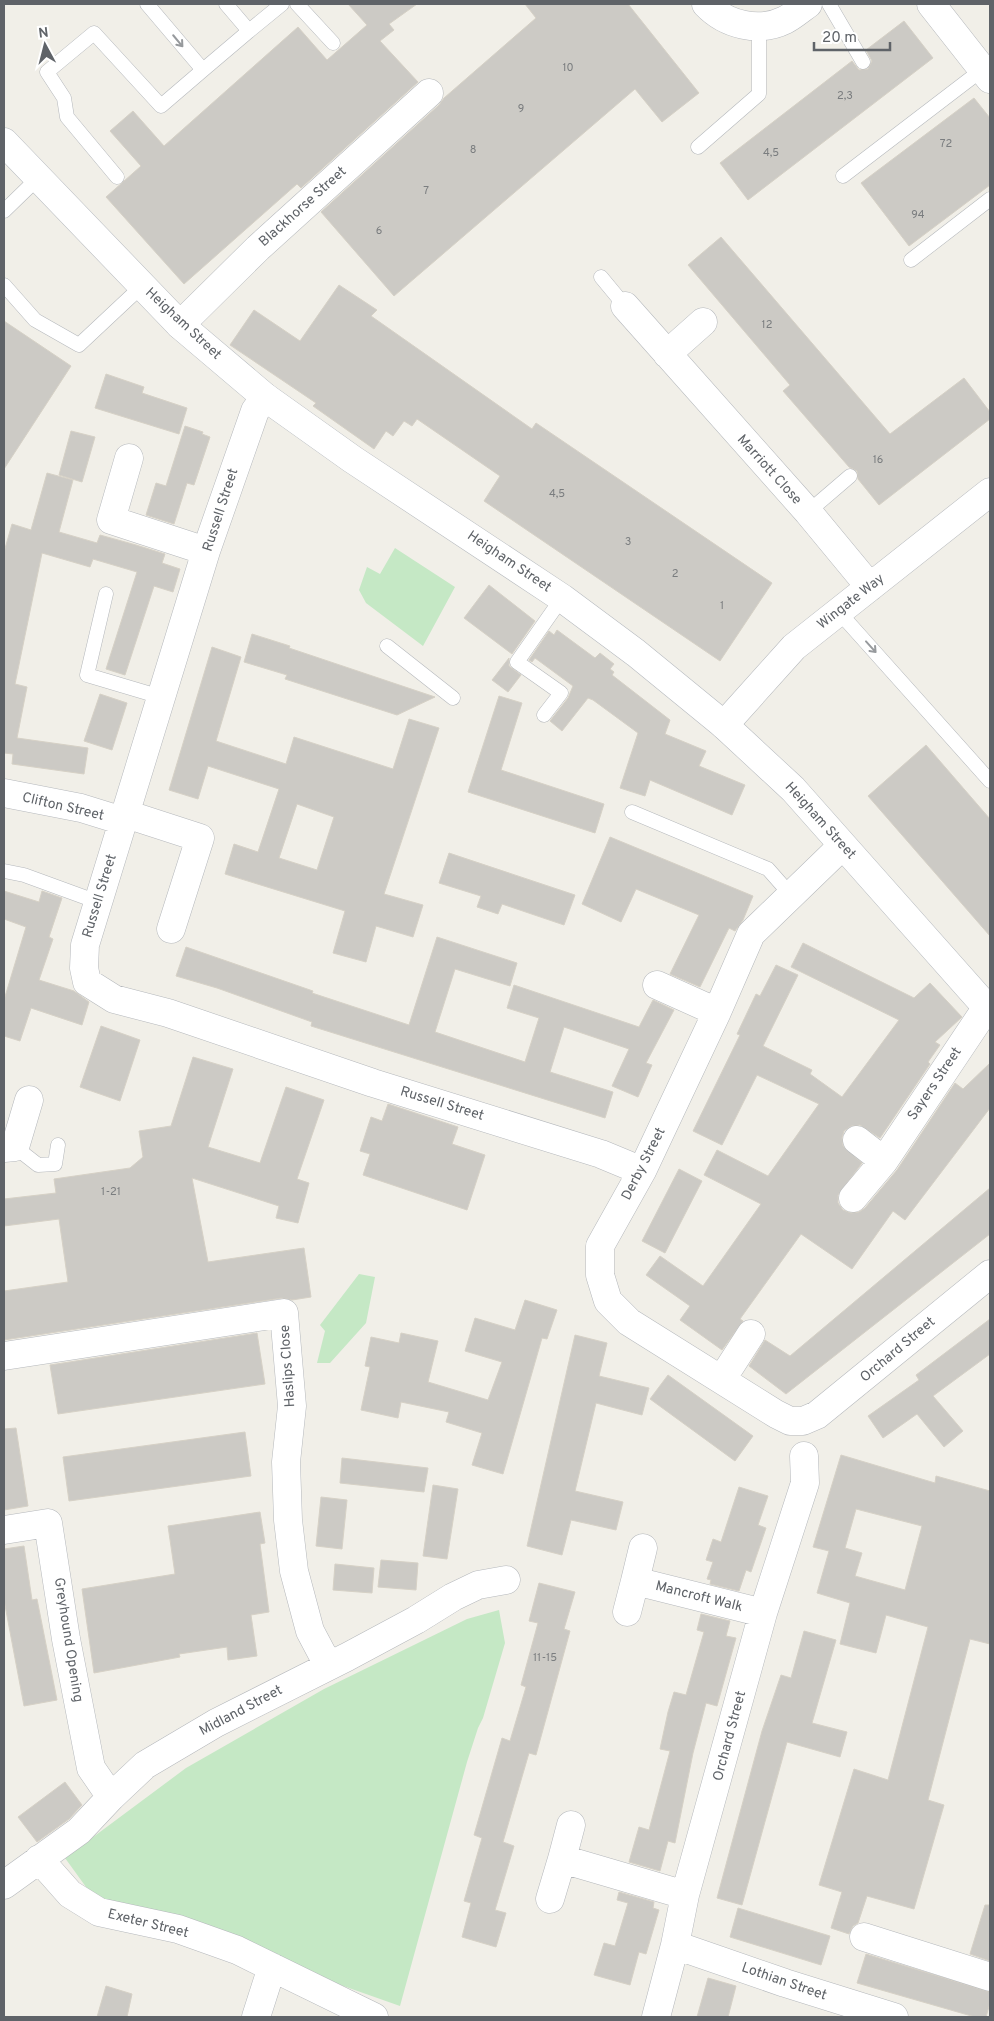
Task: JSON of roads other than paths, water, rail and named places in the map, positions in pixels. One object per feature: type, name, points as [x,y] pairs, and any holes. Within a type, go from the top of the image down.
[{"type":"street","points":[[706,4],[714,12],[732,22],[759,28],[786,20],[808,4]]},
{"type":"street","points":[[932,4],[986,74]]},
{"type":"street","name":"Blackhorse Street","points":[[180,325],[258,248],[430,93]]},
{"type":"street","name":"Heigham Street","points":[[4,142],[37,179],[180,325],[265,397],[352,459],[562,598],[636,652],[724,725],[793,789],[988,1009]]},
{"type":"street","name":"Marriott Close","points":[[625,306],[808,512],[870,587]]},
{"type":"street","points":[[667,354],[703,322]]},
{"type":"street","name":"Russell Street","points":[[265,397],[255,411],[249,426],[206,552],[98,902],[85,945],[84,968],[87,982],[95,989],[114,999],[168,1013],[373,1083],[600,1154],[642,1171]]},
{"type":"street","points":[[129,458],[111,520],[206,552]]},
{"type":"street","name":"Wingate Way","points":[[724,725],[794,647],[990,492]]},
{"type":"street","name":"Clifton Street","points":[[4,793],[125,818],[200,838],[171,929]]},
{"type":"street","name":"Derby Street","points":[[803,1420],[790,1421],[776,1414],[630,1322],[608,1301],[600,1275],[600,1246],[642,1171],[717,1012],[751,934],[790,894],[842,846]]},
{"type":"street","points":[[657,985],[717,1012]]},
{"type":"street","name":"Sayers Street","points":[[853,1198],[884,1161],[988,1009]]},
{"type":"street","points":[[9,1148],[29,1100]]},
{"type":"street","points":[[857,1140],[884,1161]]},
{"type":"street","name":"Orchard Street","points":[[803,1420],[817,1415],[848,1391],[990,1274]]},
{"type":"street","name":"Haslips Close","points":[[4,1356],[284,1313],[292,1406],[286,1462],[288,1520],[294,1571],[310,1631],[328,1665]]},
{"type":"street","points":[[722,1379],[750,1334]]},
{"type":"street","name":"Orchard Street","points":[[656,2017],[675,1944],[685,1895],[763,1613],[805,1483],[804,1456]]},
{"type":"street","name":"Greyhound Opening","points":[[4,1530],[48,1523],[66,1639],[91,1768],[111,1797]]},
{"type":"street","points":[[626,1612],[643,1548]]},
{"type":"street","name":"Midland Street","points":[[4,1885],[78,1831],[145,1765],[216,1723],[416,1620],[453,1597],[478,1585],[506,1580]]},
{"type":"street","name":"Mancroft Walk","points":[[635,1581],[763,1613]]},
{"type":"street","points":[[550,1899],[571,1825]]},
{"type":"street","name":"Exeter Street","points":[[38,1859],[70,1894],[99,1912],[178,1929],[237,1950],[374,2017]]},
{"type":"street","points":[[562,1859],[685,1895]]},
{"type":"street","points":[[864,1937],[990,1977]]},
{"type":"street","name":"Lothian Street","points":[[675,1944],[785,1984],[894,2017]]},
{"type":"street","points":[[256,2017],[272,1967]]},
{"type":"lane","points":[[147,4],[203,70]]},
{"type":"lane","points":[[226,4],[249,31]]},
{"type":"lane","points":[[117,177],[68,117],[64,98],[46,72],[94,33],[161,106],[282,4]]},
{"type":"lane","points":[[297,4],[333,44]]},
{"type":"lane","points":[[829,4],[863,62]]},
{"type":"lane","points":[[698,147],[759,94],[759,28]]},
{"type":"lane","points":[[843,176],[986,74]]},
{"type":"lane","points":[[4,211],[37,179]]},
{"type":"lane","points":[[911,260],[990,200]]},
{"type":"lane","points":[[600,277],[625,306]]},
{"type":"lane","points":[[4,285],[35,320],[78,345],[142,286]]},
{"type":"lane","points":[[808,512],[850,476]]},
{"type":"lane","points":[[106,594],[87,675],[161,697]]},
{"type":"lane","points":[[544,715],[561,693],[517,662],[562,598]]},
{"type":"lane","points":[[838,611],[990,781]]},
{"type":"lane","points":[[387,646],[453,698]]},
{"type":"lane","points":[[632,812],[768,869],[790,894]]},
{"type":"lane","points":[[4,871],[24,875],[98,902]]},
{"type":"lane","points":[[9,1148],[38,1165],[55,1164],[58,1145]]}]
